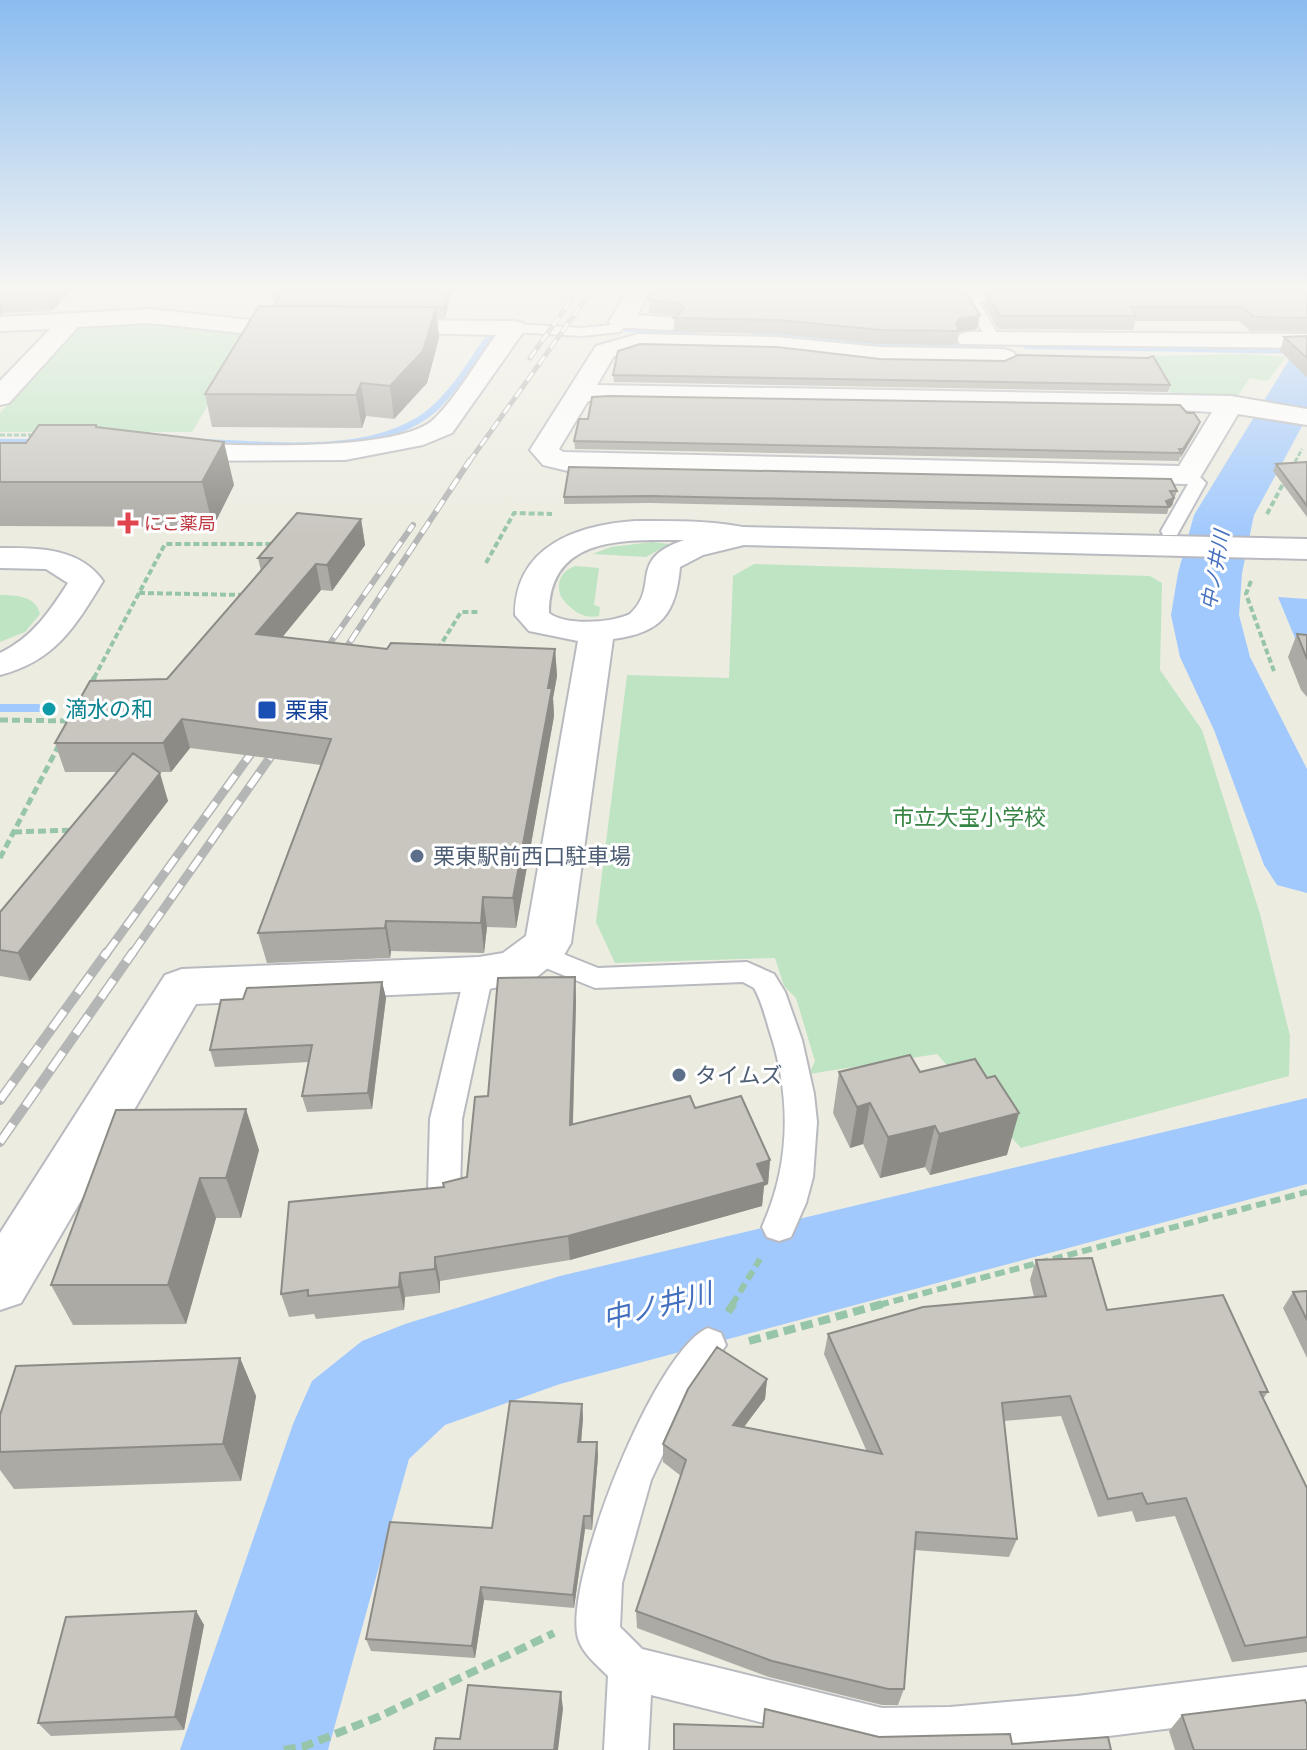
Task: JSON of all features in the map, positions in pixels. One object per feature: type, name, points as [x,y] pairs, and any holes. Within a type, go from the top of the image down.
[{"type":"street","points":[[2,393],[22,372]]},
{"type":"street","points":[[139,452],[340,452],[405,443],[442,427],[482,372]]},
{"type":"street","points":[[594,372],[544,450],[553,459],[588,464],[1188,475],[1231,404]]},
{"type":"street","points":[[1012,372],[1023,402]]},
{"type":"street","points":[[582,393],[1231,404],[1307,417]]},
{"type":"street","points":[[741,536],[694,545],[664,563],[660,594],[641,622],[622,629],[559,628],[540,624],[532,615],[533,591],[552,559],[564,547],[582,537],[606,534],[696,531],[741,536],[1175,539],[1260,535],[1307,549]]},
{"type":"street","points":[[0,558],[42,558],[71,565],[86,581],[42,642],[10,662],[0,664]]},
{"type":"street","points":[[0,1284],[182,987],[479,974],[516,968],[548,943],[597,630]]},
{"type":"lane","points":[[1175,539],[1197,483],[1188,475]]},
{"type":"lane","points":[[536,953],[595,978],[747,972],[766,983],[788,1040],[799,1106],[801,1152],[790,1208],[779,1227]]},
{"type":"lane","points":[[444,1191],[446,1119],[479,974]]},
{"type":"lane","points":[[705,1350],[672,1394],[633,1477],[601,1583],[598,1635],[630,1668],[882,1730],[950,1729],[1077,1718],[1307,1689]]},
{"type":"lane","points":[[626,1750],[630,1668]]},
{"type":"path","points":[[1260,535],[1268,511],[1307,441]]},
{"type":"path","points":[[486,563],[514,513],[557,514]]},
{"type":"path","points":[[89,688],[165,544],[279,544]]},
{"type":"path","points":[[1251,580],[1246,594],[1275,674]]},
{"type":"path","points":[[139,593],[250,595]]},
{"type":"path","points":[[436,651],[461,612],[480,612]]},
{"type":"path","points":[[0,720],[73,718],[0,858]]},
{"type":"path","points":[[14,832],[85,829]]},
{"type":"path","points":[[705,1350],[1014,1267],[1092,1251],[1307,1192]]},
{"type":"path","points":[[705,1350],[779,1227]]},
{"type":"path","points":[[284,1750],[305,1746],[378,1717],[547,1634],[599,1625]]},
{"type":"green space","points":[[37,372],[228,372],[192,432],[0,432],[0,413]]},
{"type":"green space","points":[[1158,372],[1275,372],[1268,381],[1250,378],[1237,397],[1173,398]]},
{"type":"green space","points":[[652,542],[669,544],[646,557],[593,554],[611,547]]},
{"type":"green space","name":"市立大宝小学校","points":[[754,564],[1150,576],[1162,583],[1160,670],[1202,730],[1260,914],[1290,1036],[1289,1076],[1021,1148],[937,1054],[809,1074],[815,1061],[796,998],[784,986],[775,958],[615,963],[596,922],[627,675],[729,678],[733,576]]},
{"type":"green space","points":[[575,566],[599,568],[594,605],[600,607],[599,616],[577,612],[561,597],[560,578]]},
{"type":"green space","points":[[0,595],[30,600],[40,614],[25,632],[0,642]]},
{"type":"water","points":[[1278,597],[1307,599],[1307,644],[1297,643]]},
{"type":"building","points":[[219,372],[404,372],[390,386],[361,383],[356,395],[205,394]]},
{"type":"building","points":[[614,372],[1162,372],[1170,385],[613,375]]},
{"type":"building","points":[[592,397],[1180,405],[1187,413],[1194,413],[1200,422],[1183,449],[1179,449],[1181,453],[574,441],[579,419],[588,419]]},
{"type":"building","points":[[39,425],[96,425],[224,442],[202,482],[0,482],[0,443],[26,443]]},
{"type":"building","points":[[1307,462],[1307,506],[1276,464]]},
{"type":"building","points":[[569,467],[1171,479],[1177,491],[1170,491],[1174,498],[1166,501],[1169,507],[650,496],[564,497]]},
{"type":"building","points":[[297,513],[361,519],[327,565],[316,564],[256,634],[387,649],[391,643],[555,649],[548,688],[552,688],[513,898],[483,897],[481,923],[386,921],[385,928],[258,933],[331,739],[182,719],[163,743],[55,743],[90,681],[167,679],[272,558],[258,558]]},
{"type":"building","points":[[1297,634],[1307,635],[1307,659]]},
{"type":"building","points":[[133,753],[160,773],[18,953],[0,950],[0,912]]},
{"type":"building","points":[[575,977],[570,1125],[690,1096],[695,1108],[741,1096],[770,1160],[757,1164],[765,1182],[568,1236],[435,1257],[435,1269],[400,1273],[399,1287],[308,1296],[308,1290],[281,1294],[289,1202],[444,1187],[443,1183],[467,1177],[475,1097],[488,1096],[498,978]]},
{"type":"building","points":[[382,982],[368,1093],[302,1096],[312,1045],[210,1050],[221,1000],[243,999],[247,988]]},
{"type":"building","points":[[910,1055],[920,1072],[975,1059],[987,1078],[995,1076],[1019,1113],[939,1134],[935,1126],[888,1137],[870,1103],[857,1107],[839,1072]]},
{"type":"building","points":[[246,1109],[226,1178],[200,1178],[168,1285],[51,1285],[116,1110]]},
{"type":"building","points":[[1092,1258],[1107,1310],[1223,1295],[1268,1392],[1260,1392],[1307,1488],[1307,1637],[1245,1646],[1186,1498],[1147,1504],[1142,1493],[1108,1499],[1070,1396],[1002,1403],[1017,1539],[916,1532],[904,1689],[888,1689],[772,1661],[636,1611],[686,1460],[663,1444],[688,1389],[717,1347],[767,1379],[733,1425],[882,1454],[828,1334],[923,1307],[1046,1296],[1036,1260]]},
{"type":"building","points":[[1307,1291],[1307,1320],[1293,1292]]},
{"type":"building","points":[[240,1358],[223,1444],[0,1452],[0,1415],[16,1366]]},
{"type":"building","points":[[510,1401],[582,1404],[578,1442],[597,1442],[591,1516],[584,1516],[573,1595],[481,1587],[472,1646],[366,1639],[390,1522],[492,1528]]},
{"type":"building","points":[[196,1611],[175,1717],[38,1723],[66,1617]]},
{"type":"building","points":[[468,1685],[561,1692],[554,1750],[434,1750],[436,1738],[460,1739]]},
{"type":"building","points":[[1305,1700],[1307,1750],[1194,1750],[1182,1715]]},
{"type":"building","points":[[765,1709],[879,1737],[1010,1734],[1012,1744],[1108,1737],[1111,1750],[674,1750],[674,1724],[763,1727]]},
{"type":"waterway","points":[[204,442],[326,443],[388,434],[414,424],[435,408],[464,372]]},
{"type":"waterway","name":"中ノ井川","points":[[1307,372],[1224,515],[1210,573],[1205,615],[1215,657],[1252,730],[1307,865]]},
{"type":"waterway","points":[[0,442],[44,442]]},
{"type":"waterway","points":[[0,708],[39,708]]},
{"type":"waterway","name":"中ノ井川","points":[[254,1750],[356,1424],[405,1382],[560,1330],[1307,1141]]},
{"type":"railway","points":[[469,462],[534,372]]},
{"type":"railway","points":[[336,663],[470,460]]},
{"type":"railway","points":[[319,659],[413,525]]},
{"type":"railway","points":[[106,954],[263,737]]},
{"type":"railway","points":[[132,954],[281,742]]},
{"type":"railway","points":[[0,1100],[107,952]]},
{"type":"railway","points":[[0,1142],[133,952]]},
{"type":"place","name":"にこ薬局","points":[[128,523]]},
{"type":"place","name":"滴水の和","points":[[49,709]]},
{"type":"place","name":"栗東","points":[[267,710]]},
{"type":"place","name":"栗東駅前西口駐車場","points":[[417,856]]},
{"type":"place","name":"タイムズ","points":[[679,1075]]}]
